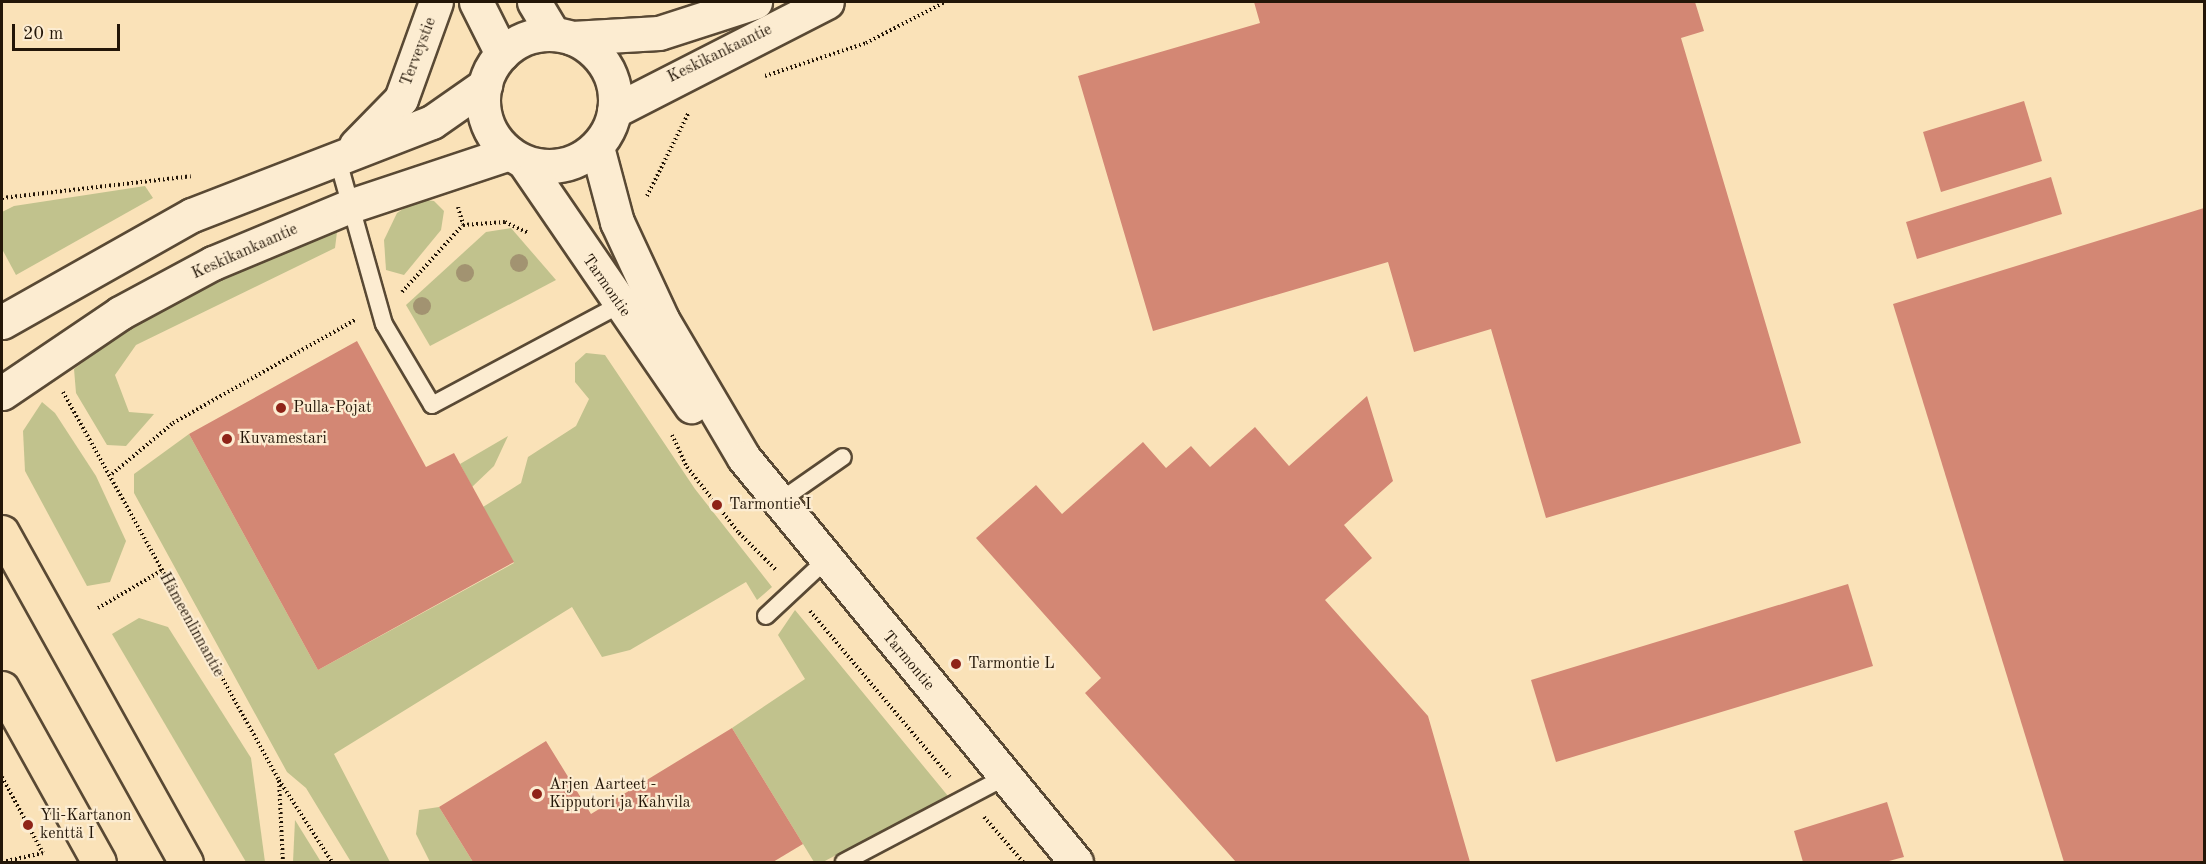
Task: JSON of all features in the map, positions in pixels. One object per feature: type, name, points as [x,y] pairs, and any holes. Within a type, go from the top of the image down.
[{"type":"main road","name":"Terveystie","points":[[343,155],[401,99],[436,2]]},
{"type":"main road","points":[[476,2],[501,54]]},
{"type":"main road","points":[[534,2],[563,36]]},
{"type":"main road","name":"Keskikankaantie","points":[[563,36],[659,33],[756,2]]},
{"type":"main road","name":"Keskikankaantie","points":[[614,111],[827,2]]},
{"type":"main road","points":[[2,322],[192,215],[432,122],[484,85],[501,54],[534,35],[563,36],[588,47],[610,75],[614,111],[597,147],[563,165],[517,157],[487,123],[484,85]]},
{"type":"main road","name":"Tarmontie","points":[[597,147],[617,222],[662,319],[744,458],[777,503],[1076,862]]},
{"type":"main road","name":"Keskikankaantie","points":[[2,393],[120,313],[213,263],[350,206],[517,157]]},
{"type":"main road","name":"Tarmontie","points":[[517,157],[696,414],[744,458]]},
{"type":"main road","points":[[2,532],[186,862]]},
{"type":"main road","points":[[2,688],[99,862]]},
{"type":"lane","points":[[343,155],[350,206],[384,324],[432,405],[619,305]]},
{"type":"lane","points":[[777,503],[843,457]]},
{"type":"lane","points":[[766,616],[825,561]]},
{"type":"lane","points":[[844,862],[1005,777]]},
{"type":"path","points":[[2,198],[203,176]]},
{"type":"path","name":"Hämeenlinnantie","points":[[58,384],[112,474],[161,571],[279,780],[332,862]]},
{"type":"path","points":[[98,608],[161,571]]},
{"type":"path","points":[[2,777],[43,853],[2,862]]},
{"type":"path","points":[[279,780],[283,862]]},
{"type":"green space","points":[[145,186],[153,198],[16,275],[2,249],[2,212],[14,206]]},
{"type":"green space","points":[[418,199],[434,201],[444,211],[441,230],[404,275],[386,270],[384,240],[397,213]]},
{"type":"green space","points":[[511,228],[556,280],[430,346],[406,305],[486,232]]},
{"type":"green space","points":[[326,229],[337,232],[335,248],[136,345],[115,375],[129,412],[154,414],[126,446],[107,445],[76,393],[74,369],[113,339],[186,298]]},
{"type":"green space","points":[[586,353],[605,355],[695,489],[772,587],[757,600],[746,582],[630,650],[602,657],[572,607],[334,754],[390,862],[351,862],[306,788],[287,772],[134,493],[134,474],[189,434],[318,670],[514,563],[483,507],[521,483],[528,457],[576,426],[589,399],[575,382],[575,363]]},
{"type":"green space","points":[[42,402],[55,413],[96,476],[126,541],[110,582],[87,586],[25,471],[23,431]]},
{"type":"green space","points":[[508,436],[494,466],[472,487],[460,464]]},
{"type":"green space","points":[[795,610],[948,796],[823,862],[814,862],[732,728],[805,679],[778,635]]},
{"type":"green space","points":[[139,618],[168,627],[251,758],[265,862],[246,862],[112,634]]},
{"type":"green space","points":[[439,807],[473,862],[430,862],[416,834],[419,810]]},
{"type":"green space","points":[[295,820],[321,862],[293,862]]},
{"type":"building","points":[[1254,2],[1695,2],[1704,31],[1681,38],[1801,443],[1546,518],[1491,329],[1414,352],[1388,262],[1153,331],[1078,76],[1260,23]]},
{"type":"building","points":[[2024,101],[2042,161],[1941,192],[1923,132]]},
{"type":"building","points":[[2051,177],[2062,214],[1917,259],[1906,222]]},
{"type":"building","points":[[2204,208],[2204,862],[2064,862],[1893,304]]},
{"type":"building","points":[[357,341],[426,467],[454,453],[514,562],[318,670],[189,434]]},
{"type":"building","points":[[1367,396],[1393,481],[1344,525],[1372,558],[1325,600],[1428,716],[1470,862],[1236,862],[1085,693],[1101,678],[976,538],[1036,485],[1062,514],[1143,442],[1166,468],[1191,446],[1210,467],[1255,427],[1289,466]]},
{"type":"building","points":[[1848,584],[1873,666],[1556,762],[1531,680]]},
{"type":"building","points":[[732,728],[803,844],[773,862],[473,862],[439,807],[546,741],[591,814]]},
{"type":"building","points":[[1887,802],[1904,857],[1885,862],[1803,862],[1794,831]]},
{"type":"place","name":"Pulla-Pojat","points":[[281,408]]},
{"type":"place","name":"Kuvamestari","points":[[227,439]]},
{"type":"place","name":"Tarmontie I","points":[[717,505]]},
{"type":"place","name":"Tarmontie L","points":[[956,664]]},
{"type":"place","name":"Arjen Aarteet - Kipputori ja Kahvila","points":[[537,794]]},
{"type":"place","name":"Yli-Kartanon kenttä I","points":[[28,825]]}]
